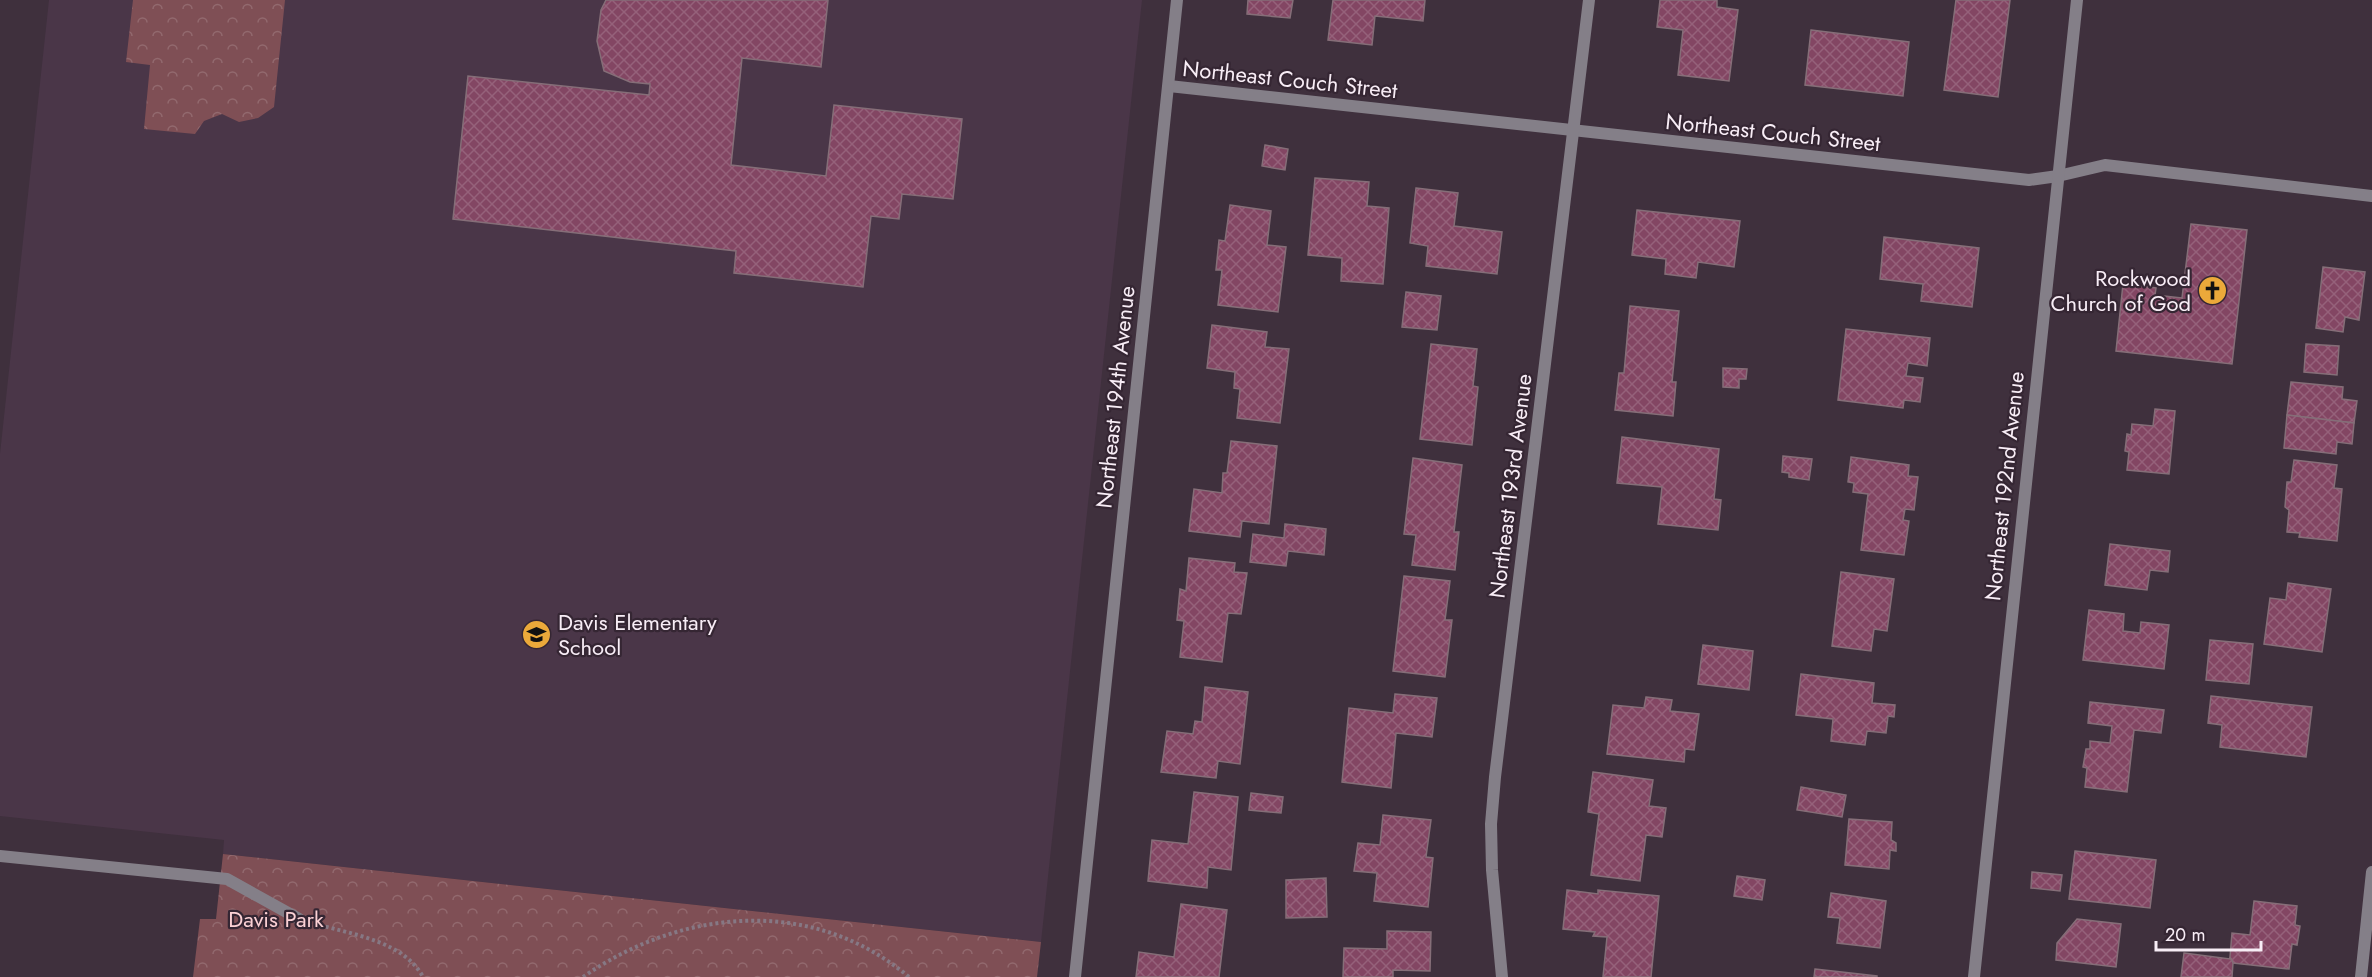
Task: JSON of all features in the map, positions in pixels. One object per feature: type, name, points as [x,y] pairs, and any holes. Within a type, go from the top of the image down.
[{"type":"street","name":"Northeast 194th Avenue","points":[[1075,977],[1177,0]]},
{"type":"street","name":"Northeast 193rd Avenue","points":[[1502,977],[1492,870],[1491,824],[1589,0]]},
{"type":"street","name":"Northeast 192nd Avenue","points":[[1974,977],[2077,0]]},
{"type":"street","name":"Northeast Couch Street","points":[[1169,86],[2029,180],[2105,165],[2372,196]]},
{"type":"street","points":[[0,856],[226,879],[299,919]]},
{"type":"street","points":[[2361,977],[2372,872]]},
{"type":"path","points":[[299,919],[366,938],[388,947],[407,957],[423,977]]},
{"type":"path","points":[[583,977],[609,959],[655,938],[706,924],[758,919],[804,926],[855,942],[909,977]]},
{"type":"shaded area","name":"Davis Elementary School","points":[[49,0],[1142,0],[1041,942],[223,854],[224,840],[0,816],[0,454]]},
{"type":"green space","points":[[133,0],[285,0],[274,107],[258,118],[239,122],[222,114],[204,121],[195,134],[144,129],[150,65],[126,62]]},
{"type":"green space","name":"Davis Park","points":[[223,854],[1041,942],[1037,977],[193,977],[200,919],[216,919]]},
{"type":"building","points":[[606,0],[828,0],[821,67],[742,58],[731,165],[826,176],[834,105],[962,119],[953,199],[902,194],[899,219],[871,216],[863,287],[734,273],[736,251],[453,219],[468,76],[649,95],[650,84],[630,82],[604,71],[597,41],[601,10]]},
{"type":"building","points":[[1248,0],[1293,0],[1290,18],[1247,14]]},
{"type":"building","points":[[1333,0],[1425,0],[1423,21],[1375,16],[1372,45],[1328,40]]},
{"type":"building","points":[[1660,0],[1717,0],[1717,7],[1738,10],[1729,81],[1678,75],[1683,30],[1657,27]]},
{"type":"building","points":[[1956,0],[2010,0],[1998,97],[1944,90]]},
{"type":"building","points":[[1811,30],[1909,42],[1903,96],[1805,85]]},
{"type":"building","points":[[1265,145],[1288,149],[1285,170],[1262,166]]},
{"type":"building","points":[[1315,178],[1369,182],[1367,206],[1389,208],[1383,284],[1341,281],[1342,258],[1308,255]]},
{"type":"building","points":[[1416,188],[1458,193],[1454,226],[1502,232],[1497,274],[1426,266],[1428,246],[1410,243]]},
{"type":"building","points":[[1230,205],[1271,211],[1267,245],[1286,247],[1278,312],[1218,305],[1222,270],[1216,270],[1219,240],[1225,241]]},
{"type":"building","points":[[1637,210],[1740,221],[1734,267],[1698,262],[1696,278],[1665,274],[1666,259],[1632,255]]},
{"type":"building","name":"Rockwood Church of God","points":[[2191,224],[2247,230],[2232,364],[2116,351],[2123,284],[2156,288],[2155,295],[2182,298]]},
{"type":"building","points":[[1884,237],[1979,248],[1972,307],[1921,301],[1923,284],[1880,279]]},
{"type":"building","points":[[2323,267],[2365,272],[2359,320],[2345,317],[2343,332],[2316,328]]},
{"type":"building","points":[[1406,292],[1441,296],[1437,330],[1402,327]]},
{"type":"building","points":[[1630,306],[1679,311],[1672,382],[1676,382],[1673,416],[1615,410],[1619,373],[1624,373]]},
{"type":"building","points":[[1212,325],[1267,332],[1265,347],[1289,349],[1280,423],[1237,418],[1240,389],[1234,388],[1235,372],[1207,368]]},
{"type":"building","points":[[1846,329],[1930,338],[1927,366],[1908,363],[1906,376],[1923,378],[1920,402],[1904,400],[1903,408],[1838,400]]},
{"type":"building","points":[[1431,344],[1477,349],[1473,386],[1478,387],[1472,445],[1420,439]]},
{"type":"building","points":[[2306,344],[2339,346],[2337,375],[2304,372]]},
{"type":"building","points":[[1723,368],[1747,369],[1746,379],[1739,379],[1739,388],[1723,387]]},
{"type":"building","points":[[2291,382],[2343,387],[2342,399],[2357,401],[2354,423],[2287,415]]},
{"type":"building","points":[[2155,409],[2175,411],[2169,474],[2127,470],[2129,452],[2125,451],[2127,434],[2131,435],[2132,424],[2153,426]]},
{"type":"building","points":[[2287,415],[2354,423],[2352,444],[2337,442],[2336,454],[2284,448]]},
{"type":"building","points":[[1622,437],[1719,449],[1714,499],[1721,500],[1718,530],[1658,524],[1662,487],[1617,483]]},
{"type":"building","points":[[1231,441],[1277,446],[1269,524],[1242,521],[1240,537],[1189,531],[1194,489],[1222,493],[1223,473],[1227,473]]},
{"type":"building","points":[[1783,456],[1812,459],[1809,480],[1789,477],[1789,473],[1782,472]]},
{"type":"building","points":[[1851,457],[1909,465],[1908,476],[1918,477],[1914,510],[1905,509],[1903,520],[1909,521],[1904,555],[1861,550],[1868,494],[1853,492],[1854,483],[1848,482]]},
{"type":"building","points":[[1413,458],[1462,465],[1454,532],[1459,532],[1455,570],[1412,565],[1416,535],[1404,534]]},
{"type":"building","points":[[2294,460],[2337,465],[2334,488],[2342,489],[2337,541],[2299,537],[2300,533],[2287,532],[2289,510],[2285,507],[2287,482],[2291,482]]},
{"type":"building","points":[[1285,524],[1326,529],[1324,555],[1288,551],[1286,566],[1250,562],[1253,534],[1284,538]]},
{"type":"building","points":[[2110,544],[2170,551],[2168,572],[2150,570],[2147,590],[2105,585]]},
{"type":"building","points":[[1189,558],[1235,563],[1234,572],[1247,573],[1241,614],[1228,613],[1222,662],[1180,657],[1184,621],[1177,620],[1180,589],[1186,591]]},
{"type":"building","points":[[1841,572],[1894,579],[1887,631],[1874,629],[1871,651],[1832,646]]},
{"type":"building","points":[[1404,576],[1450,581],[1445,620],[1452,620],[1445,677],[1393,671]]},
{"type":"building","points":[[2288,583],[2331,589],[2322,652],[2264,644],[2270,598],[2286,600]]},
{"type":"building","points":[[2089,610],[2124,614],[2123,631],[2140,633],[2141,622],[2169,625],[2164,669],[2083,660]]},
{"type":"building","points":[[2210,640],[2253,644],[2249,684],[2206,680]]},
{"type":"building","points":[[1703,645],[1753,651],[1749,690],[1698,684]]},
{"type":"building","points":[[1801,674],[1874,683],[1872,703],[1895,705],[1894,717],[1888,716],[1886,733],[1867,731],[1865,745],[1831,741],[1833,719],[1796,715]]},
{"type":"building","points":[[1205,687],[1248,692],[1240,764],[1218,761],[1216,778],[1161,772],[1167,731],[1193,734],[1195,721],[1202,722]]},
{"type":"building","points":[[1395,694],[1437,698],[1432,737],[1396,733],[1391,788],[1342,782],[1349,708],[1393,713]]},
{"type":"building","points":[[2211,696],[2312,707],[2306,757],[2220,747],[2222,725],[2208,723]]},
{"type":"building","points":[[1646,697],[1672,700],[1670,711],[1699,714],[1694,750],[1685,749],[1684,762],[1607,754],[1613,705],[1644,708]]},
{"type":"building","points":[[2090,702],[2164,710],[2161,733],[2134,730],[2127,792],[2085,787],[2087,768],[2083,767],[2086,749],[2090,749],[2090,741],[2110,743],[2112,726],[2088,723]]},
{"type":"building","points":[[1593,772],[1653,780],[1649,806],[1666,808],[1662,837],[1646,835],[1640,881],[1591,875],[1599,814],[1588,812]]},
{"type":"building","points":[[1801,787],[1846,795],[1842,817],[1797,810]]},
{"type":"building","points":[[1194,792],[1238,797],[1231,870],[1208,867],[1207,888],[1148,881],[1152,840],[1188,844]]},
{"type":"building","points":[[1251,793],[1283,797],[1281,813],[1249,810]]},
{"type":"building","points":[[1383,815],[1431,820],[1426,857],[1433,858],[1428,907],[1374,901],[1377,873],[1354,871],[1358,843],[1380,845]]},
{"type":"building","points":[[1849,819],[1892,822],[1891,840],[1896,843],[1896,851],[1890,850],[1889,869],[1845,865]]},
{"type":"building","points":[[2075,851],[2156,860],[2150,908],[2069,899]]},
{"type":"building","points":[[2032,872],[2062,875],[2060,891],[2031,888]]},
{"type":"building","points":[[1737,876],[1765,880],[1762,900],[1734,896]]},
{"type":"building","points":[[1326,878],[1327,917],[1286,918],[1286,880]]},
{"type":"building","points":[[1567,890],[1598,894],[1598,890],[1659,896],[1651,977],[1603,977],[1607,937],[1593,936],[1595,932],[1563,929]]},
{"type":"building","points":[[1831,893],[1886,901],[1880,948],[1837,943],[1840,918],[1828,917]]},
{"type":"building","points":[[2254,901],[2297,906],[2295,925],[2300,926],[2297,945],[2292,944],[2289,969],[2233,963],[2230,957],[2232,933],[2250,935]]},
{"type":"building","points":[[1181,904],[1227,910],[1219,977],[1136,977],[1139,952],[1174,957]]},
{"type":"building","points":[[2077,919],[2121,924],[2116,967],[2056,960],[2057,943]]},
{"type":"building","points":[[1387,931],[1431,932],[1430,971],[1393,970],[1393,977],[1343,977],[1344,948],[1387,949]]},
{"type":"building","points":[[2184,953],[2230,959],[2230,957],[2233,963],[2232,977],[2181,977]]},
{"type":"building","points":[[1815,969],[1877,976],[1877,977],[1814,977]]},
{"type":"place","name":"Rockwood Church of God","points":[[2212,291]]},
{"type":"place","name":"Davis Elementary School","points":[[537,635]]}]
